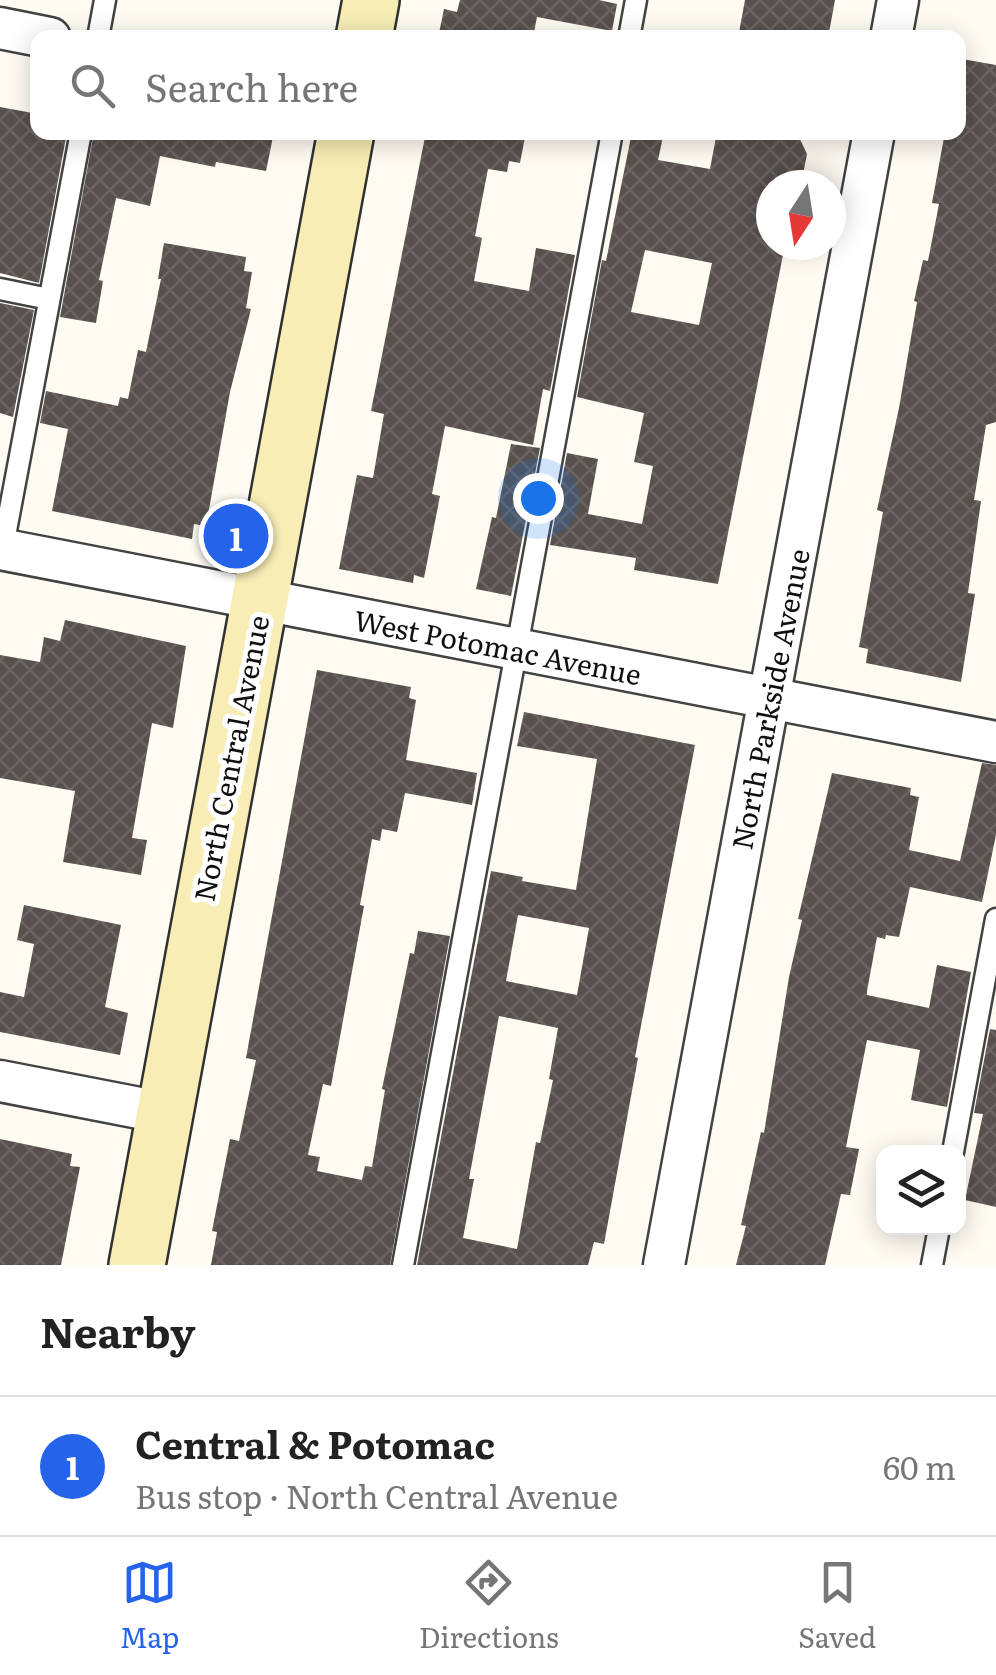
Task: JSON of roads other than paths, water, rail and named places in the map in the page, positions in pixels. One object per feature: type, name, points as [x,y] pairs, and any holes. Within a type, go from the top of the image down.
[{"type":"street","points":[[365,30],[371,0]]},
{"type":"street","points":[[892,30],[898,0]]},
{"type":"street","points":[[0,28],[30,34]]},
{"type":"street","name":"North Central Avenue","points":[[136,1265],[345,140]]},
{"type":"street","name":"North Parkside Avenue","points":[[664,1265],[873,140]]},
{"type":"street","name":"West Potomac Avenue","points":[[1,554],[260,599],[996,742]]},
{"type":"street","points":[[0,1081],[165,1113]]},
{"type":"lane","points":[[100,30],[106,0]]},
{"type":"lane","points":[[630,30],[636,0]]},
{"type":"lane","points":[[1,554],[79,140]]},
{"type":"lane","points":[[403,1265],[611,140]]},
{"type":"lane","points":[[0,289],[50,298]]},
{"type":"lane","points":[[954,1145],[996,919]]},
{"type":"lane","points":[[932,1265],[938,1235]]},
{"type":"place","name":"Central & Potomac","points":[[236,536]]}]
